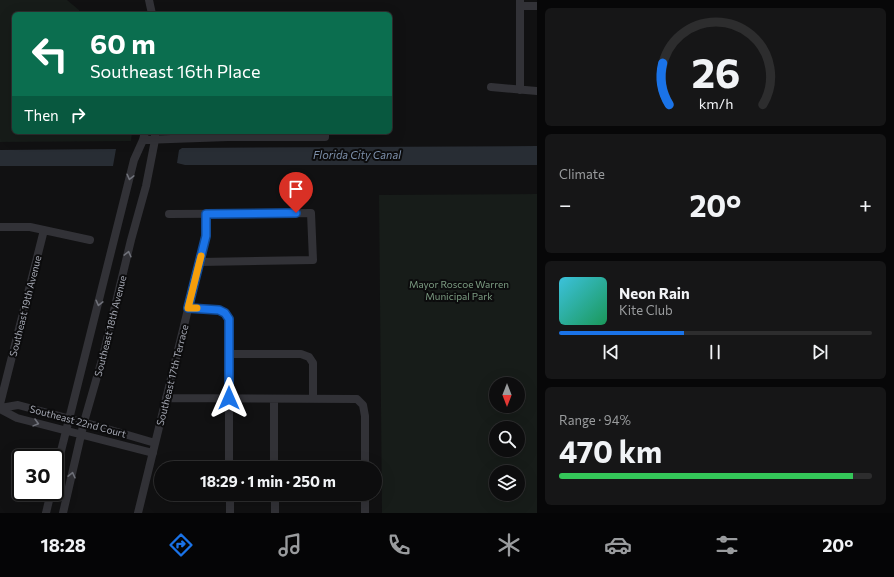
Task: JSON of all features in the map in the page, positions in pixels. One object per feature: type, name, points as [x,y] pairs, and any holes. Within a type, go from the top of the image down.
[{"type":"street","points":[[149,0],[152,12]]},
{"type":"street","points":[[520,90],[520,3],[537,6]]},
{"type":"street","points":[[491,87],[537,91]]},
{"type":"street","points":[[144,136],[228,134],[325,135]]},
{"type":"street","name":"Southeast 18th Avenue","points":[[62,449],[134,160],[144,136]]},
{"type":"street","name":"Southeast 18th Avenue","points":[[63,513],[84,422],[103,356],[146,186],[155,136]]},
{"type":"street","points":[[169,214],[311,213],[313,260],[200,262]]},
{"type":"street","name":"Southeast 17th Terrace","points":[[138,513],[206,236],[206,214]]},
{"type":"street","points":[[0,227],[30,227],[90,240]]},
{"type":"street","name":"Southeast 19th Avenue","points":[[0,404],[44,230]]},
{"type":"street","points":[[188,308],[219,310],[225,313],[229,319],[230,461]]},
{"type":"street","points":[[229,354],[301,354],[309,357],[313,363],[313,399]]},
{"type":"street","points":[[166,398],[357,399],[363,405],[365,416],[365,461]]},
{"type":"street","points":[[274,399],[274,461]]},
{"type":"street","name":"Southeast 22nd Court","points":[[0,409],[18,404],[155,443]]},
{"type":"street","name":"Southeast 22nd Court","points":[[0,409],[17,418],[153,454]]},
{"type":"street","points":[[46,513],[49,501]]},
{"type":"street","points":[[230,501],[230,513]]},
{"type":"street","points":[[275,501],[275,513]]},
{"type":"street","points":[[365,501],[365,513]]},
{"type":"green space","points":[[0,0],[67,0],[79,10],[79,12],[12,12],[12,134],[132,134],[131,141],[0,142]]},
{"type":"green space","name":"Mayor Roscoe Warren Municipal Park","points":[[537,194],[537,513],[382,513],[379,195]]},
{"type":"water","name":"Florida City Canal","points":[[537,146],[537,165],[185,165],[177,163],[179,150],[182,148]]},
{"type":"water","points":[[116,149],[113,166],[0,166],[0,150]]},
{"type":"slow traffic","points":[[197,308],[188,308],[201,256]]},
{"type":"route","points":[[229,398],[229,319],[225,313],[219,310],[188,308],[206,236],[206,214],[296,213]]}]
